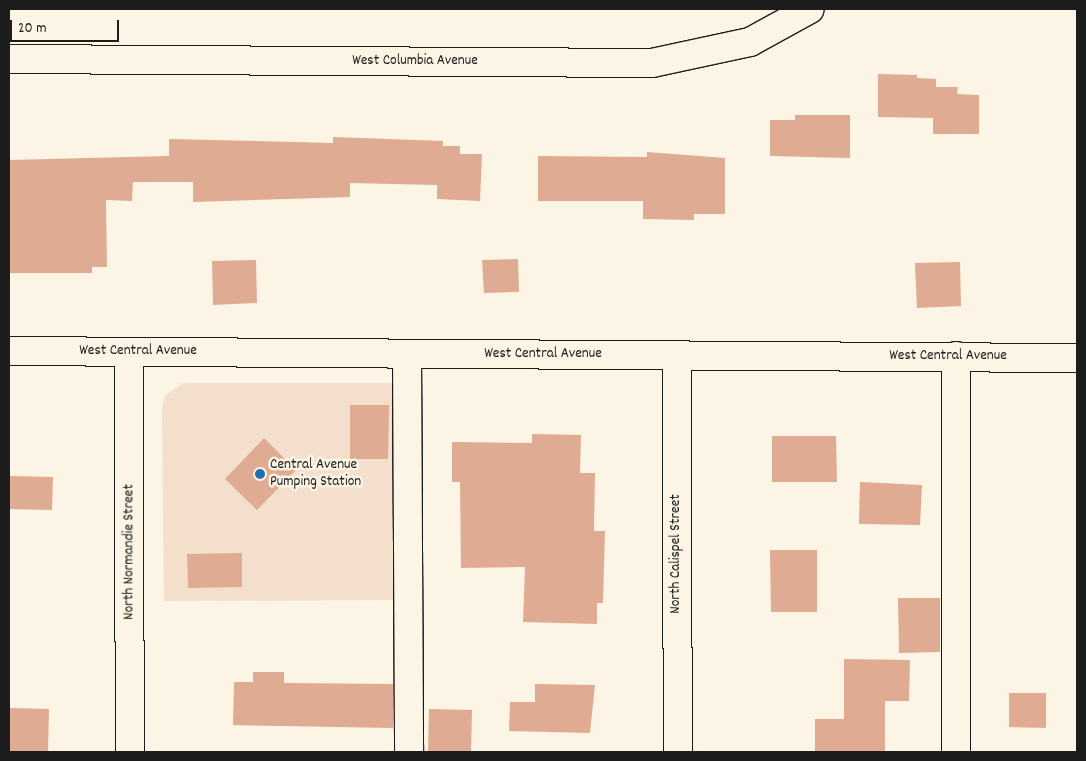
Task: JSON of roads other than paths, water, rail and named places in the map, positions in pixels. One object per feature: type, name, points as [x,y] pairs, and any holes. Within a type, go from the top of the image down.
[{"type":"street","name":"West Columbia Avenue","points":[[9,59],[652,63],[750,42],[810,9]]},
{"type":"street","name":"West Central Avenue","points":[[9,351],[1077,358]]},
{"type":"street","name":"North Normandie Street","points":[[130,352],[130,752]]},
{"type":"street","points":[[407,354],[409,752]]},
{"type":"street","name":"North Calispel Street","points":[[677,356],[678,752]]},
{"type":"street","points":[[956,356],[956,752]]},
{"type":"place","name":"Central Avenue Pumping Station","points":[[260,474]]}]
